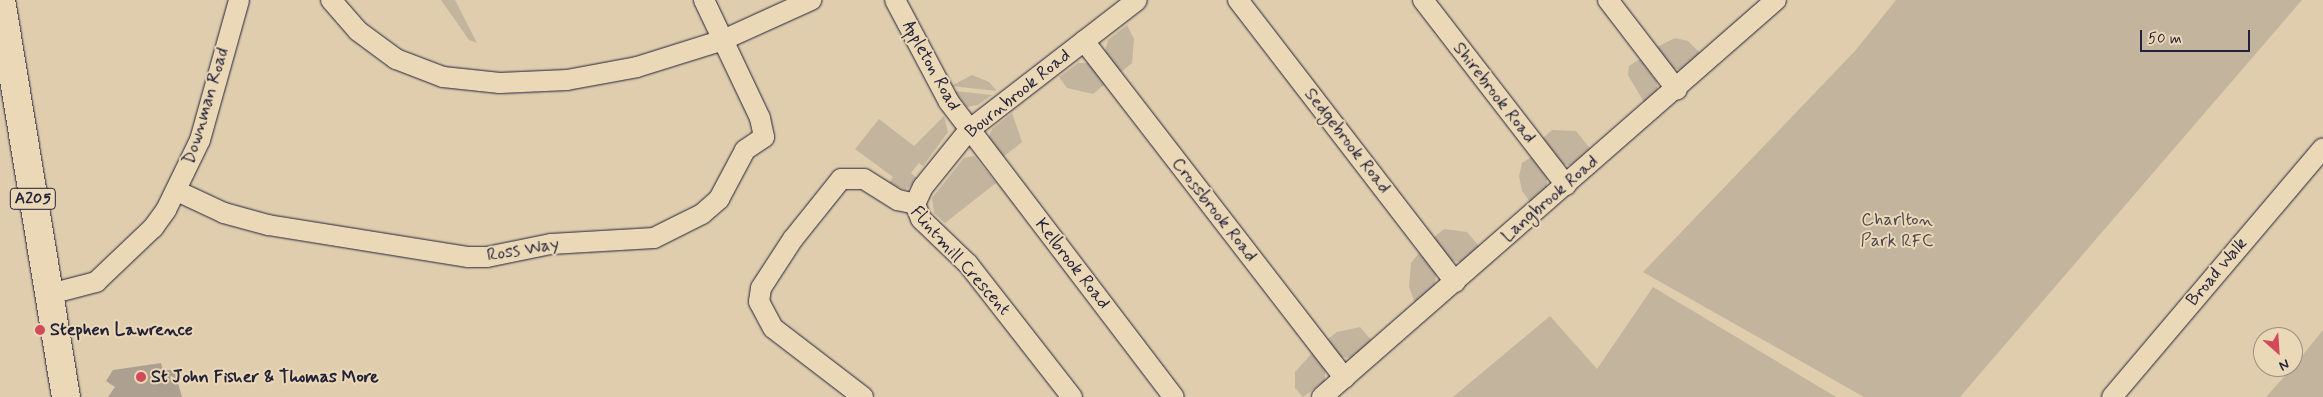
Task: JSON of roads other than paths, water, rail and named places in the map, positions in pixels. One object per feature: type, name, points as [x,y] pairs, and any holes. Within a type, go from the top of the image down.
[{"type":"highway","name":"A205","points":[[1,0],[66,397]]},
{"type":"street","name":"Downman Road","points":[[50,294],[96,282],[153,228],[177,191],[206,119],[239,0]]},
{"type":"street","points":[[331,0],[358,31],[396,59],[419,70],[465,81],[532,82],[606,74],[723,40],[811,0]]},
{"type":"street","points":[[704,0],[723,40]]},
{"type":"street","name":"Appleton Road","points":[[894,0],[932,74],[969,130]]},
{"type":"street","name":"Bournbrook Road","points":[[915,204],[923,187],[969,130],[1137,0]]},
{"type":"street","name":"Sedgebrook Road","points":[[1238,0],[1455,282]]},
{"type":"street","name":"Shirebrook Road","points":[[1423,0],[1566,186]]},
{"type":"street","points":[[1608,0],[1676,90]]},
{"type":"street","name":"Langbrook Road","points":[[1322,397],[1676,90],[1776,0]]},
{"type":"street","name":"Ross Way","points":[[177,191],[224,213],[268,225],[487,257],[551,244],[630,242],[682,227],[719,199],[740,157],[760,142],[765,130],[723,40]]},
{"type":"street","name":"Crossbrook Road","points":[[1084,40],[1344,378]]},
{"type":"street","name":"Kelbrook Road","points":[[969,130],[1174,397]]},
{"type":"street","name":"Broad Walk","points":[[2112,397],[2323,148]]},
{"type":"street","name":"Flintmill Crescent","points":[[863,397],[773,328],[759,302],[761,288],[814,209],[841,179],[864,179],[898,200],[915,204],[921,219],[968,264],[1072,397]]},
{"type":"place","name":"Stephen Lawrence","points":[[40,330]]},
{"type":"place","name":"St John Fisher & Thomas More","points":[[141,377]]},
{"type":"park label","name":"Charlton Park RFC","points":[[1897,231]]}]
